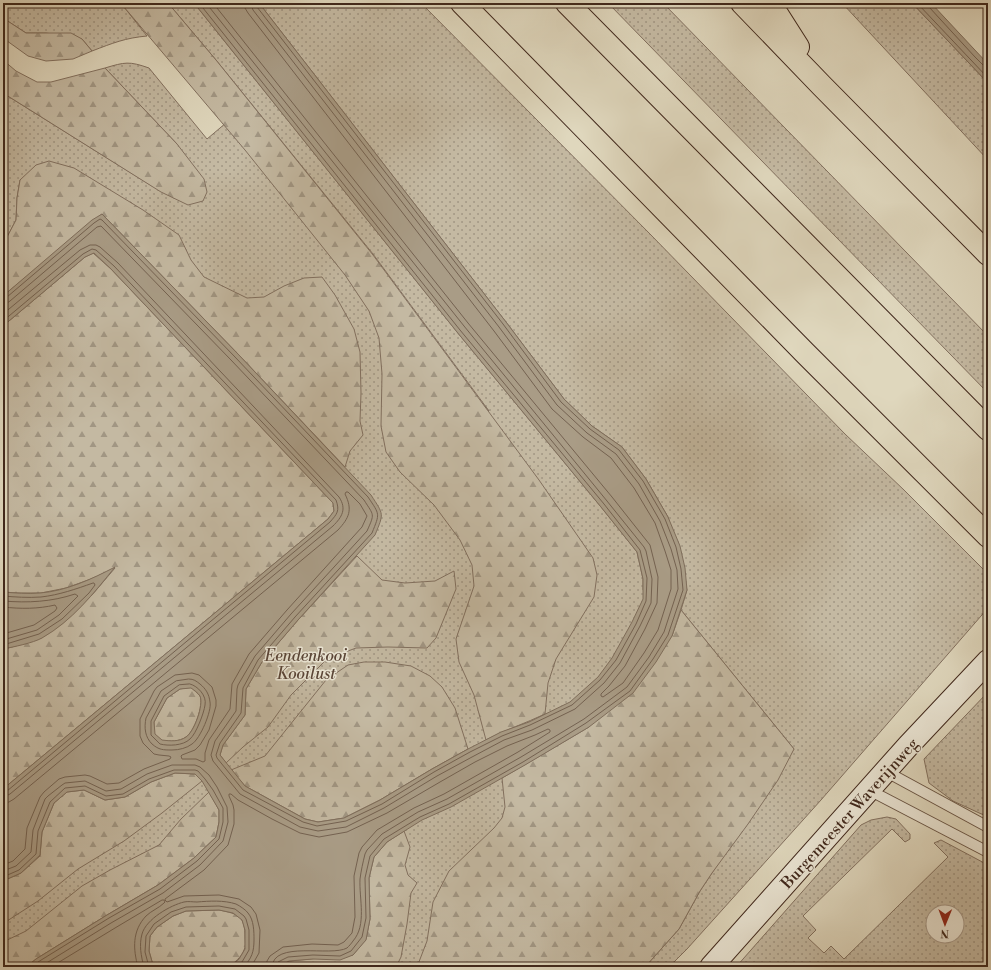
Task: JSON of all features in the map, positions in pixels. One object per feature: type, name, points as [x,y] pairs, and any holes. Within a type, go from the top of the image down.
[{"type":"highway","points":[[462,3],[805,354],[988,536]]},
{"type":"highway","points":[[567,3],[988,429]]},
{"type":"highway","points":[[742,3],[988,254]]},
{"type":"highway","points":[[770,3],[822,86]]},
{"type":"street","name":"Burgemeester Waverijnweg","points":[[711,967],[885,771],[988,661]]},
{"type":"lane","points":[[885,771],[988,827]]},
{"type":"lane","points":[[869,790],[988,852]]},
{"type":"green space","points":[[3,3],[104,3],[124,7],[147,36],[113,43],[92,51],[82,39],[46,33],[26,33],[3,18]]},
{"type":"green space","points":[[104,3],[168,3],[216,60],[373,255],[539,480],[593,558],[597,575],[594,597],[556,659],[548,683],[545,714],[486,740],[474,695],[459,662],[456,639],[474,586],[472,565],[460,540],[434,505],[400,472],[386,452],[381,426],[382,374],[379,338],[369,311],[345,275],[245,150],[124,7]]},
{"type":"green space","name":"Eendenkooi Kooilust","points":[[168,3],[194,3],[457,332],[637,552],[643,579],[643,590],[782,751],[625,967],[3,967],[3,315],[132,203],[20,180],[16,220],[6,239],[3,241],[3,93],[152,186],[177,144],[105,68],[127,63],[149,68],[207,139],[233,117],[489,411],[373,254]]},
{"type":"green space","points":[[259,3],[421,3],[651,235],[845,434],[904,490],[988,574],[988,608],[821,800],[669,967],[645,967],[679,929],[700,891],[794,749],[681,610],[687,590],[668,517],[646,479],[622,447],[592,426],[564,399]]},
{"type":"green space","points":[[608,3],[663,3],[988,336],[988,393]]},
{"type":"green space","points":[[842,3],[912,3],[988,83],[988,160]]},
{"type":"green space","points":[[3,18],[26,33],[71,33],[82,39],[92,51],[73,59],[46,61],[28,56],[3,38]]},
{"type":"green space","points":[[3,60],[16,71],[37,82],[51,82],[105,68],[177,144],[204,179],[207,192],[203,201],[188,205],[161,192],[3,93]]},
{"type":"green space","points":[[49,161],[74,168],[143,210],[179,235],[191,260],[204,277],[247,298],[264,297],[284,286],[304,278],[322,277],[335,295],[354,329],[360,352],[360,421],[363,435],[350,451],[345,467],[102,214],[3,296],[3,241],[6,239],[16,220],[20,180],[36,165]]},
{"type":"green space","points":[[93,253],[111,269],[333,503],[334,511],[328,519],[3,789],[3,649],[41,638],[64,622],[92,595],[115,568],[66,588],[41,593],[3,592],[3,326],[85,257]]},
{"type":"green space","points":[[357,556],[382,580],[405,583],[435,581],[454,571],[456,589],[436,638],[427,648],[356,648],[327,659],[291,695],[268,727],[226,763],[220,755],[223,745],[245,715],[246,689],[262,662],[298,620]]},
{"type":"green space","points":[[681,610],[794,749],[778,780],[700,891],[679,929],[645,967],[417,967],[427,941],[433,902],[449,871],[494,828],[502,818],[505,807],[502,778],[589,727],[672,636]]},
{"type":"green space","points":[[364,662],[385,662],[411,666],[430,676],[442,687],[455,708],[468,749],[380,800],[344,818],[318,822],[305,819],[245,786],[231,770],[265,756],[326,680],[348,665]]},
{"type":"green space","points":[[191,687],[200,696],[201,700],[201,706],[192,730],[186,737],[180,740],[162,741],[154,734],[154,722],[167,698],[180,689]]},
{"type":"green space","points":[[988,692],[988,817],[953,801],[929,783],[924,759]]},
{"type":"green space","points":[[175,773],[195,774],[202,781],[124,841],[78,869],[38,901],[7,921],[3,922],[3,881],[21,873],[40,856],[42,832],[54,803],[67,792],[84,790],[105,800],[125,797],[151,782]]},
{"type":"green space","points":[[209,792],[219,810],[219,822],[216,837],[194,858],[158,885],[36,959],[26,967],[3,967],[3,942],[26,931],[82,886],[159,845],[181,819]]},
{"type":"green space","points":[[887,817],[896,819],[910,834],[910,839],[905,842],[892,829],[803,916],[816,930],[808,938],[824,953],[831,946],[844,959],[948,857],[934,843],[941,840],[988,865],[988,967],[736,967],[861,825],[871,820]]},
{"type":"green space","points":[[404,831],[410,847],[405,865],[408,875],[417,883],[411,893],[401,957],[396,967],[278,967],[289,961],[353,955],[366,939],[370,919],[369,878],[374,857],[387,842]]},
{"type":"green space","points":[[219,910],[232,913],[240,917],[244,925],[245,949],[240,957],[230,967],[154,967],[149,951],[150,936],[157,927],[173,916],[186,911]]},
{"type":"water","points":[[194,3],[259,3],[564,399],[592,426],[622,447],[646,479],[668,517],[680,546],[685,568],[687,590],[672,636],[656,662],[633,693],[589,727],[451,807],[422,820],[387,842],[374,857],[369,878],[370,919],[366,940],[353,955],[340,960],[313,959],[289,961],[278,967],[230,967],[239,959],[245,949],[245,930],[242,920],[233,913],[219,910],[186,911],[173,916],[157,927],[150,936],[149,951],[154,967],[26,967],[36,959],[158,885],[194,858],[216,837],[219,822],[219,810],[202,781],[195,774],[175,773],[151,782],[125,797],[105,800],[84,790],[67,792],[54,803],[42,832],[40,855],[21,873],[3,881],[3,789],[328,519],[334,511],[333,503],[111,269],[94,253],[85,257],[3,326],[3,296],[92,220],[102,214],[238,354],[371,495],[381,514],[380,522],[375,535],[262,662],[246,689],[245,715],[223,745],[220,755],[245,786],[305,819],[318,822],[344,818],[380,800],[432,769],[501,732],[529,722],[570,702],[598,677],[612,658],[643,599],[643,579],[637,552],[457,332]],"holes":[[[191,688],[200,696],[201,700],[201,706],[192,730],[186,737],[180,740],[162,740],[155,734],[154,722],[167,698],[180,689]]]},
{"type":"water","points":[[912,3],[931,3],[988,64],[988,83]]},
{"type":"water","points":[[115,567],[82,606],[53,631],[34,642],[3,649],[3,592],[35,593],[59,590],[88,580]]}]
